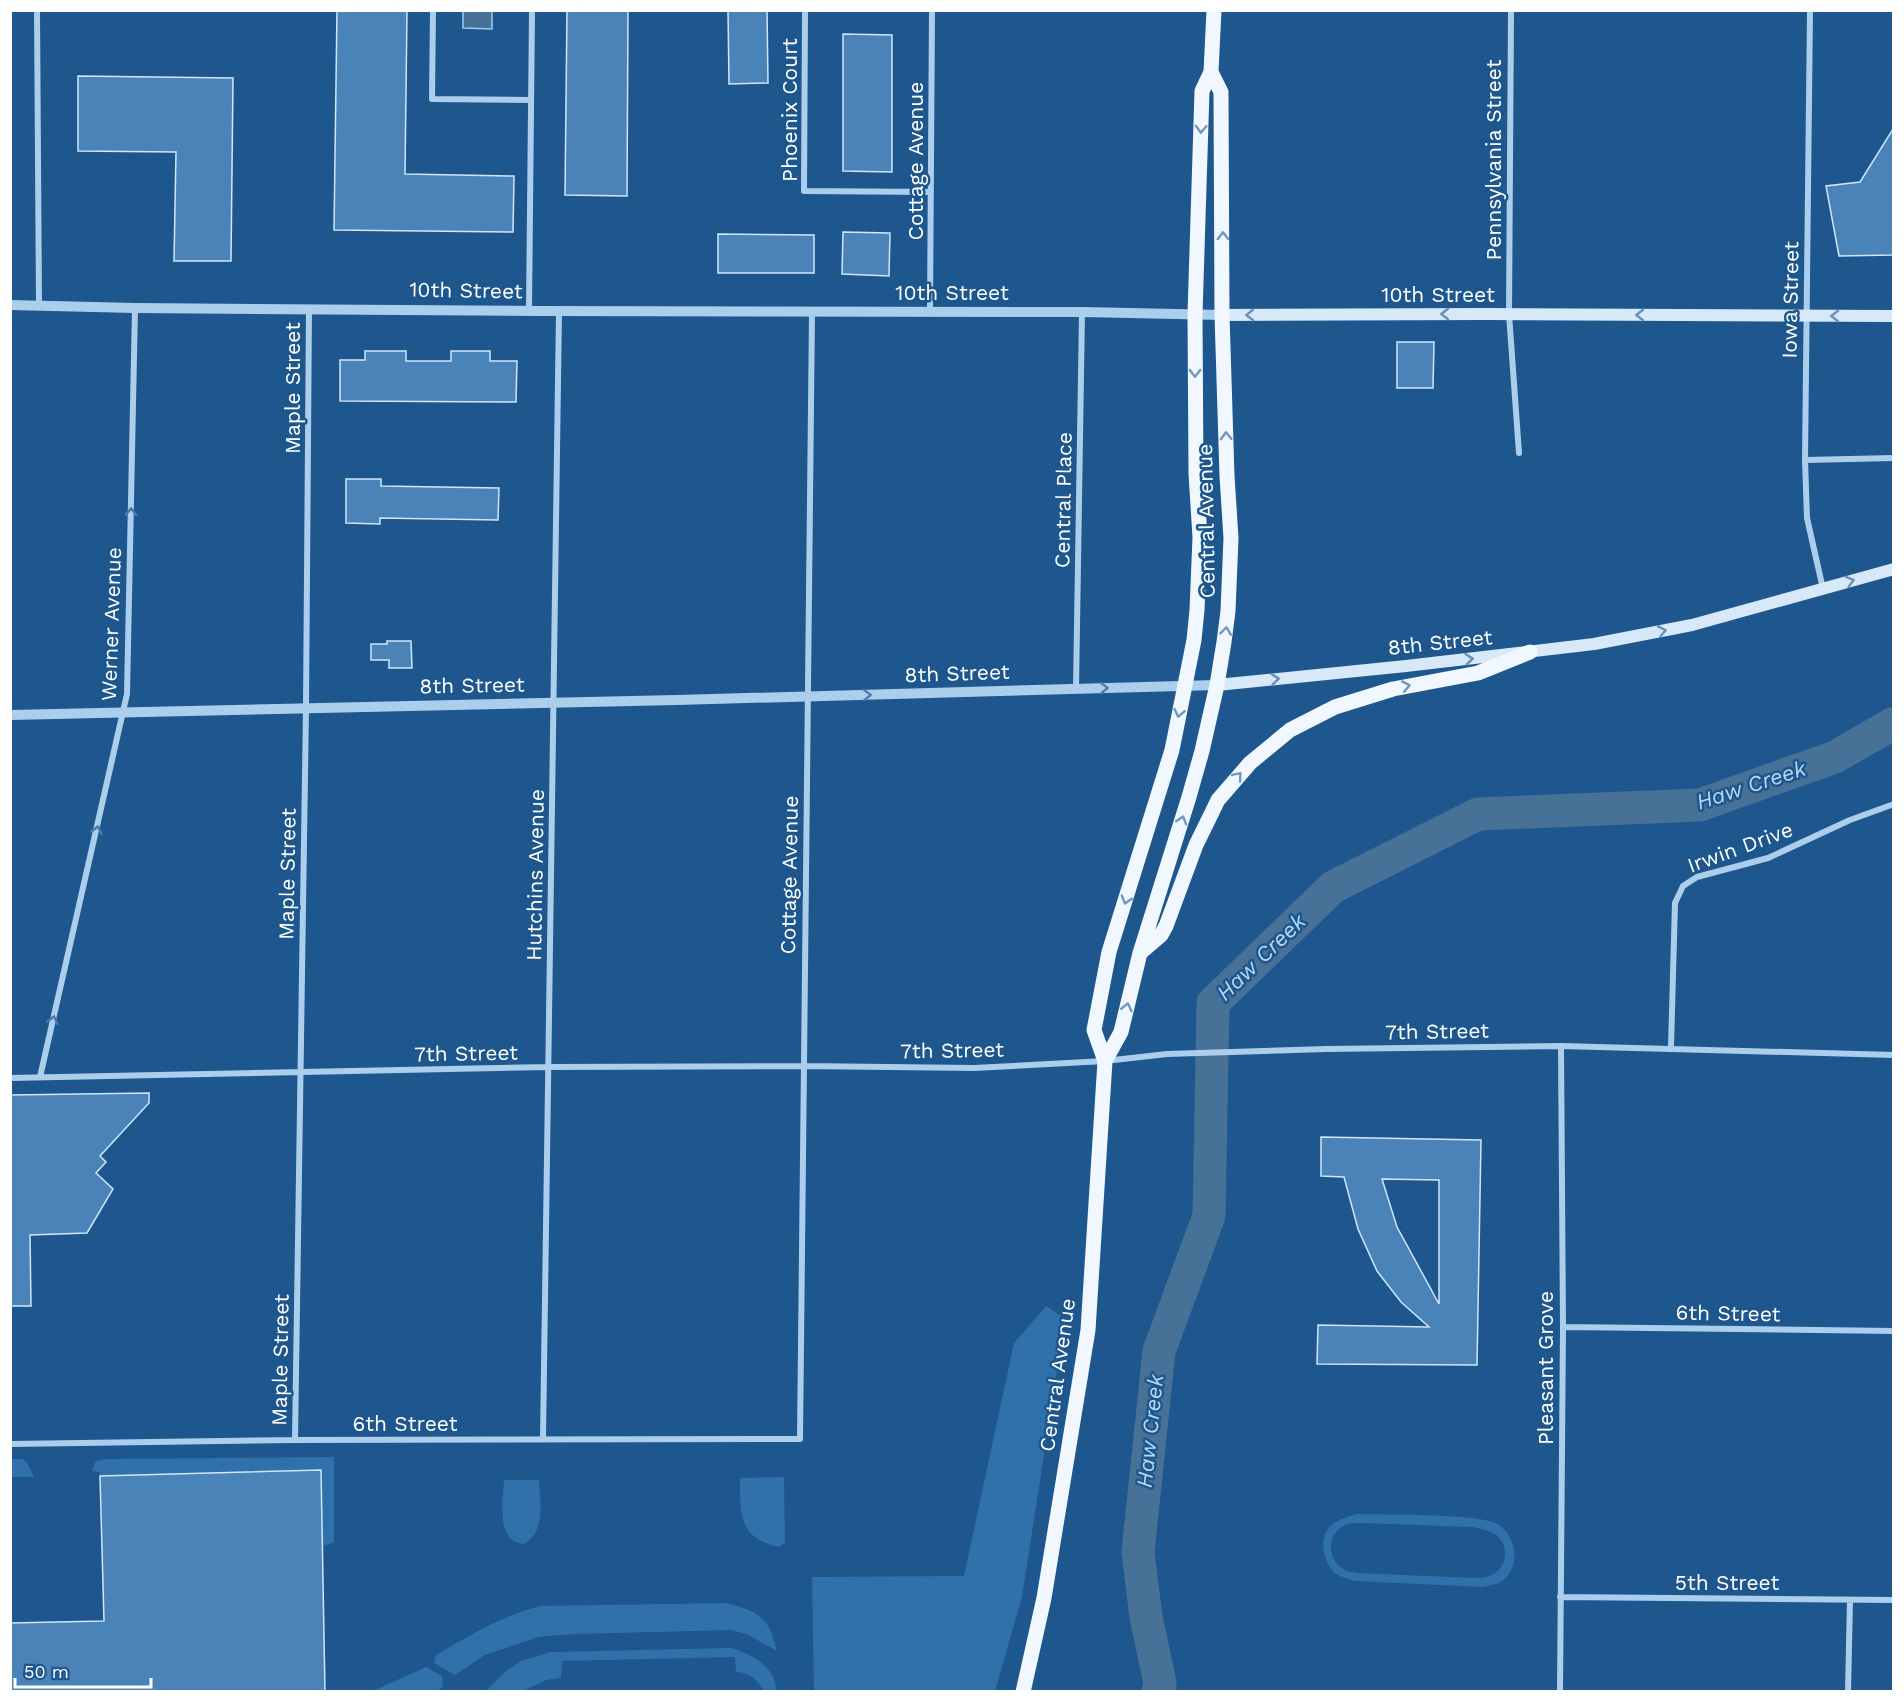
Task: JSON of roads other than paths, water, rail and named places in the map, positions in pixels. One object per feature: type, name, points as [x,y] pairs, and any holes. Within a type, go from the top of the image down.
[{"type":"main road","name":"Central Avenue","points":[[1023,1692],[1044,1598],[1088,1330],[1105,1061],[1094,1030],[1109,952],[1168,761],[1194,640],[1200,574],[1196,474],[1195,314],[1202,91],[1211,72],[1214,10]]},
{"type":"main road","name":"Central Avenue","points":[[1105,1061],[1121,1032],[1140,953],[1202,751],[1217,685],[1228,611],[1231,538],[1222,315],[1221,92],[1211,72]]},
{"type":"main road","name":"10th Street","points":[[1222,315],[1893,316]]},
{"type":"main road","name":"8th Street","points":[[1217,685],[1594,644],[1692,625],[1893,569]]},
{"type":"main road","points":[[1140,953],[1161,935],[1166,926],[1196,844],[1218,800],[1250,763],[1290,729],[1335,707],[1393,689],[1478,673],[1530,652]]},
{"type":"street","points":[[37,10],[39,306]]},
{"type":"street","points":[[433,10],[432,99],[531,100]]},
{"type":"street","points":[[529,310],[532,10]]},
{"type":"street","name":"Phoenix Court","points":[[805,10],[804,191],[931,192]]},
{"type":"street","name":"Cottage Avenue","points":[[930,312],[932,10]]},
{"type":"street","name":"Pennsylvania Street","points":[[1511,10],[1509,314],[1519,453]]},
{"type":"street","name":"Iowa Street","points":[[1810,10],[1805,460],[1807,518],[1823,589]]},
{"type":"street","name":"10th Street","points":[[10,305],[135,308],[1082,312],[1222,315]]},
{"type":"street","name":"Werner Avenue","points":[[40,1077],[127,694],[135,308]]},
{"type":"street","name":"Maple Street","points":[[295,1440],[306,708],[309,308]]},
{"type":"street","name":"Hutchins Avenue","points":[[543,1439],[559,311]]},
{"type":"street","name":"Cottage Avenue","points":[[800,1439],[812,312]]},
{"type":"street","name":"Central Place","points":[[1076,689],[1082,312]]},
{"type":"street","points":[[1805,460],[1893,458]]},
{"type":"street","name":"8th Street","points":[[10,715],[1217,685]]},
{"type":"street","name":"Irwin Drive","points":[[1671,1047],[1675,903],[1683,886],[1697,877],[1768,858],[1850,820],[1893,804]]},
{"type":"street","name":"7th Street","points":[[10,1077],[549,1067],[974,1068],[1105,1061],[1167,1054],[1561,1046],[1893,1054]]},
{"type":"street","name":"Pleasant Grove","points":[[1560,1692],[1563,1327],[1561,1046]]},
{"type":"street","name":"6th Street","points":[[1563,1327],[1893,1331]]},
{"type":"street","name":"6th Street","points":[[10,1444],[295,1440],[800,1439]]},
{"type":"street","name":"5th Street","points":[[1560,1597],[1893,1600]]},
{"type":"street","points":[[1848,1692],[1850,1600]]},
{"type":"waterway","name":"Haw Creek","points":[[1158,1692],[1160,1683],[1146,1617],[1138,1552],[1159,1351],[1209,1216],[1213,1003],[1333,887],[1478,814],[1700,805],[1835,757],[1894,723]]}]
